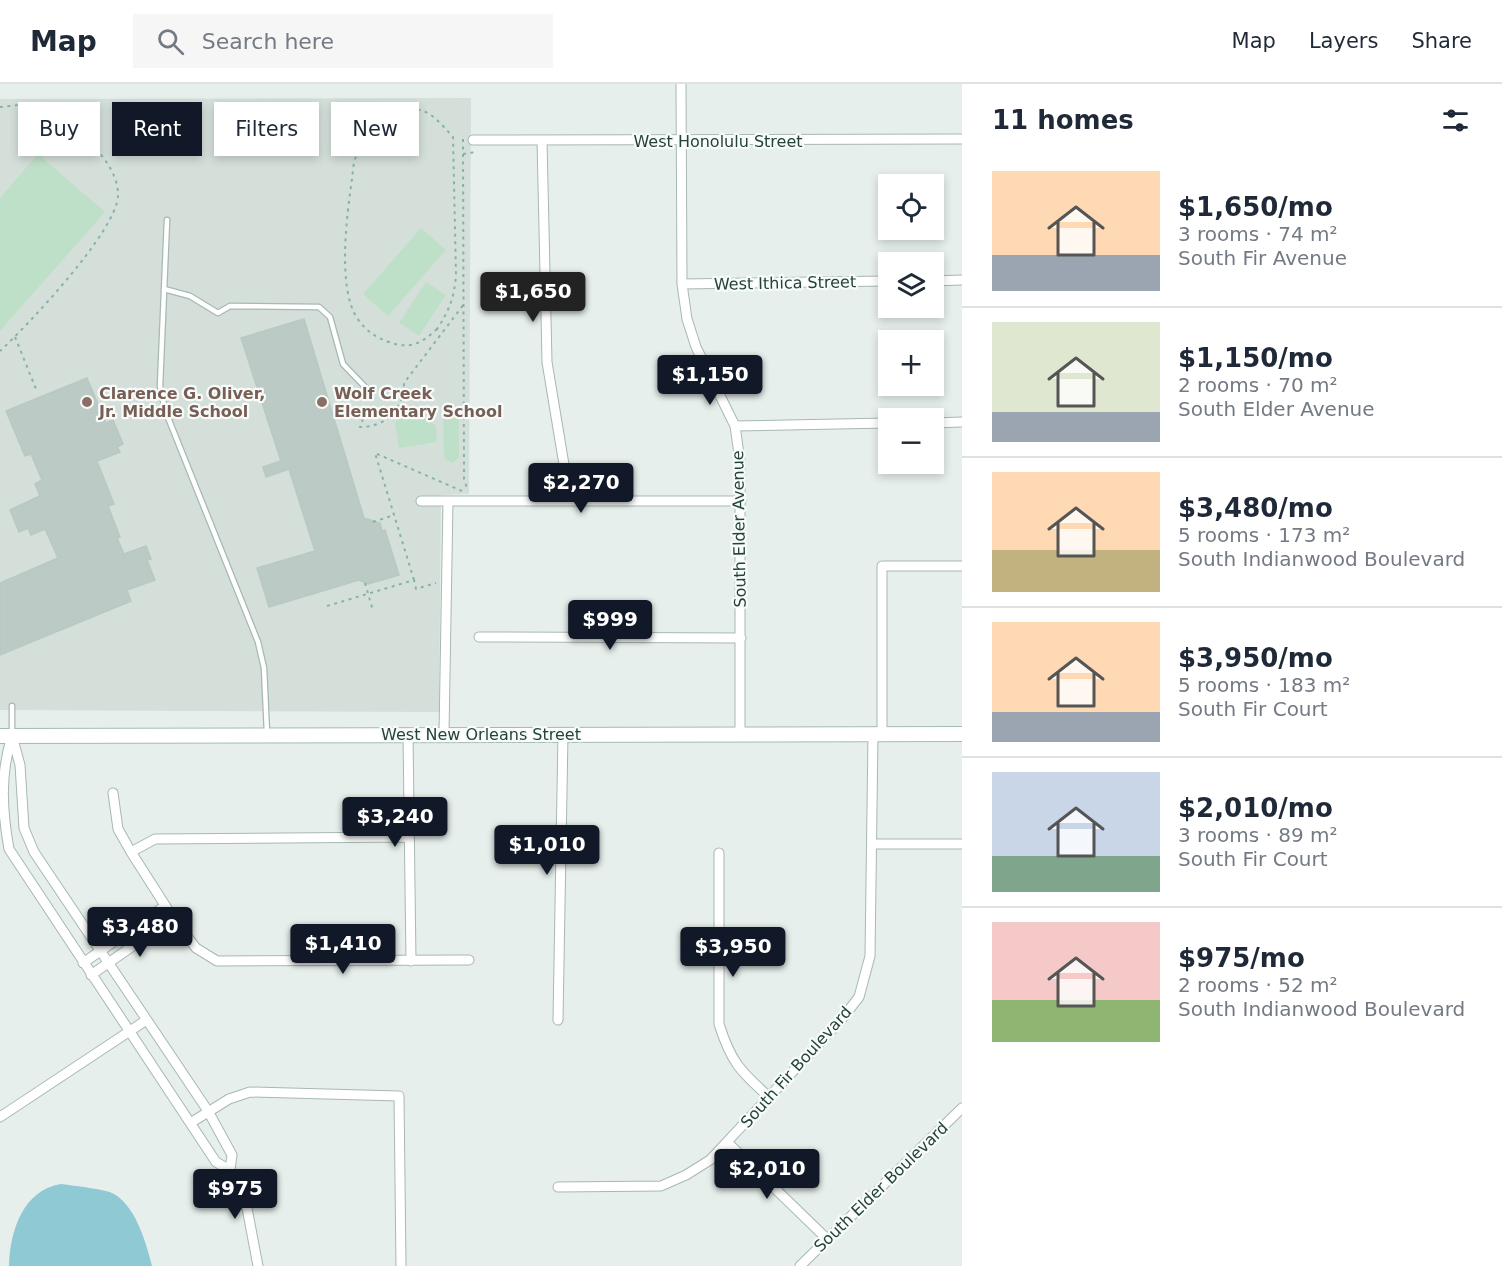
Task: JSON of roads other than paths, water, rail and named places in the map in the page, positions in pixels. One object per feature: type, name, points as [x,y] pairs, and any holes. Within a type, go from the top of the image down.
[{"type":"street","name":"South Elder Avenue","points":[[681,84],[682,284],[687,319],[696,347],[735,426],[741,501],[740,733]]},
{"type":"street","name":"West Honolulu Street","points":[[471,138],[682,141],[962,139]]},
{"type":"street","points":[[542,140],[547,362],[570,501]]},
{"type":"street","points":[[944,280],[962,280]]},
{"type":"street","name":"West Ithica Street","points":[[682,284],[878,281]]},
{"type":"street","points":[[944,423],[962,422]]},
{"type":"street","points":[[735,426],[878,423]]},
{"type":"street","points":[[421,501],[741,501]]},
{"type":"street","points":[[444,733],[447,501]]},
{"type":"street","name":"South Fir Boulevard","points":[[558,1187],[660,1186],[686,1175],[710,1160],[841,1020],[859,997],[870,956],[882,566],[962,566]]},
{"type":"street","points":[[479,637],[741,638]]},
{"type":"street","name":"West New Orleans Street","points":[[6,736],[444,733],[962,734]]},
{"type":"street","points":[[408,734],[411,961]]},
{"type":"street","points":[[558,1020],[563,734]]},
{"type":"street","points":[[6,736],[20,765],[24,828],[47,874],[208,1111],[232,1155],[230,1170],[247,1208],[258,1266]]},
{"type":"street","points":[[6,736],[3,765],[5,829],[9,849],[129,1033],[192,1122],[216,1162],[230,1170]]},
{"type":"street","points":[[113,793],[118,829],[131,852],[173,918],[196,948],[217,961],[469,960]]},
{"type":"street","points":[[5,829],[24,828]]},
{"type":"street","points":[[131,852],[155,839],[408,837]]},
{"type":"street","points":[[873,844],[962,844]]},
{"type":"street","points":[[719,853],[719,1024],[727,1050],[738,1069],[769,1097]]},
{"type":"street","points":[[83,963],[165,906]]},
{"type":"street","points":[[91,975],[173,918]]},
{"type":"street","points":[[134,928],[142,941]]},
{"type":"street","points":[[0,1117],[145,1021]]},
{"type":"street","points":[[192,1122],[229,1099],[250,1092],[399,1096],[401,1266]]},
{"type":"street","name":"South Elder Boulevard","points":[[800,1266],[826,1238],[962,1108]]},
{"type":"street","points":[[726,1142],[826,1238]]},
{"type":"lane","points":[[167,220],[160,386],[165,410],[258,642],[264,668],[267,736]]},
{"type":"lane","points":[[164,289],[190,296],[218,313],[230,306],[319,308],[330,317],[343,364],[368,390]]},
{"type":"lane","points":[[6,736],[12,706]]},
{"type":"water","points":[[61,1184],[104,1190],[120,1198],[138,1225],[152,1266],[9,1266],[12,1239],[21,1214],[37,1194]]},
{"type":"place","name":"Clarence G. Oliver, Jr. Middle School","points":[[87,402]]},
{"type":"place","name":"Wolf Creek Elementary School","points":[[322,402]]}]
